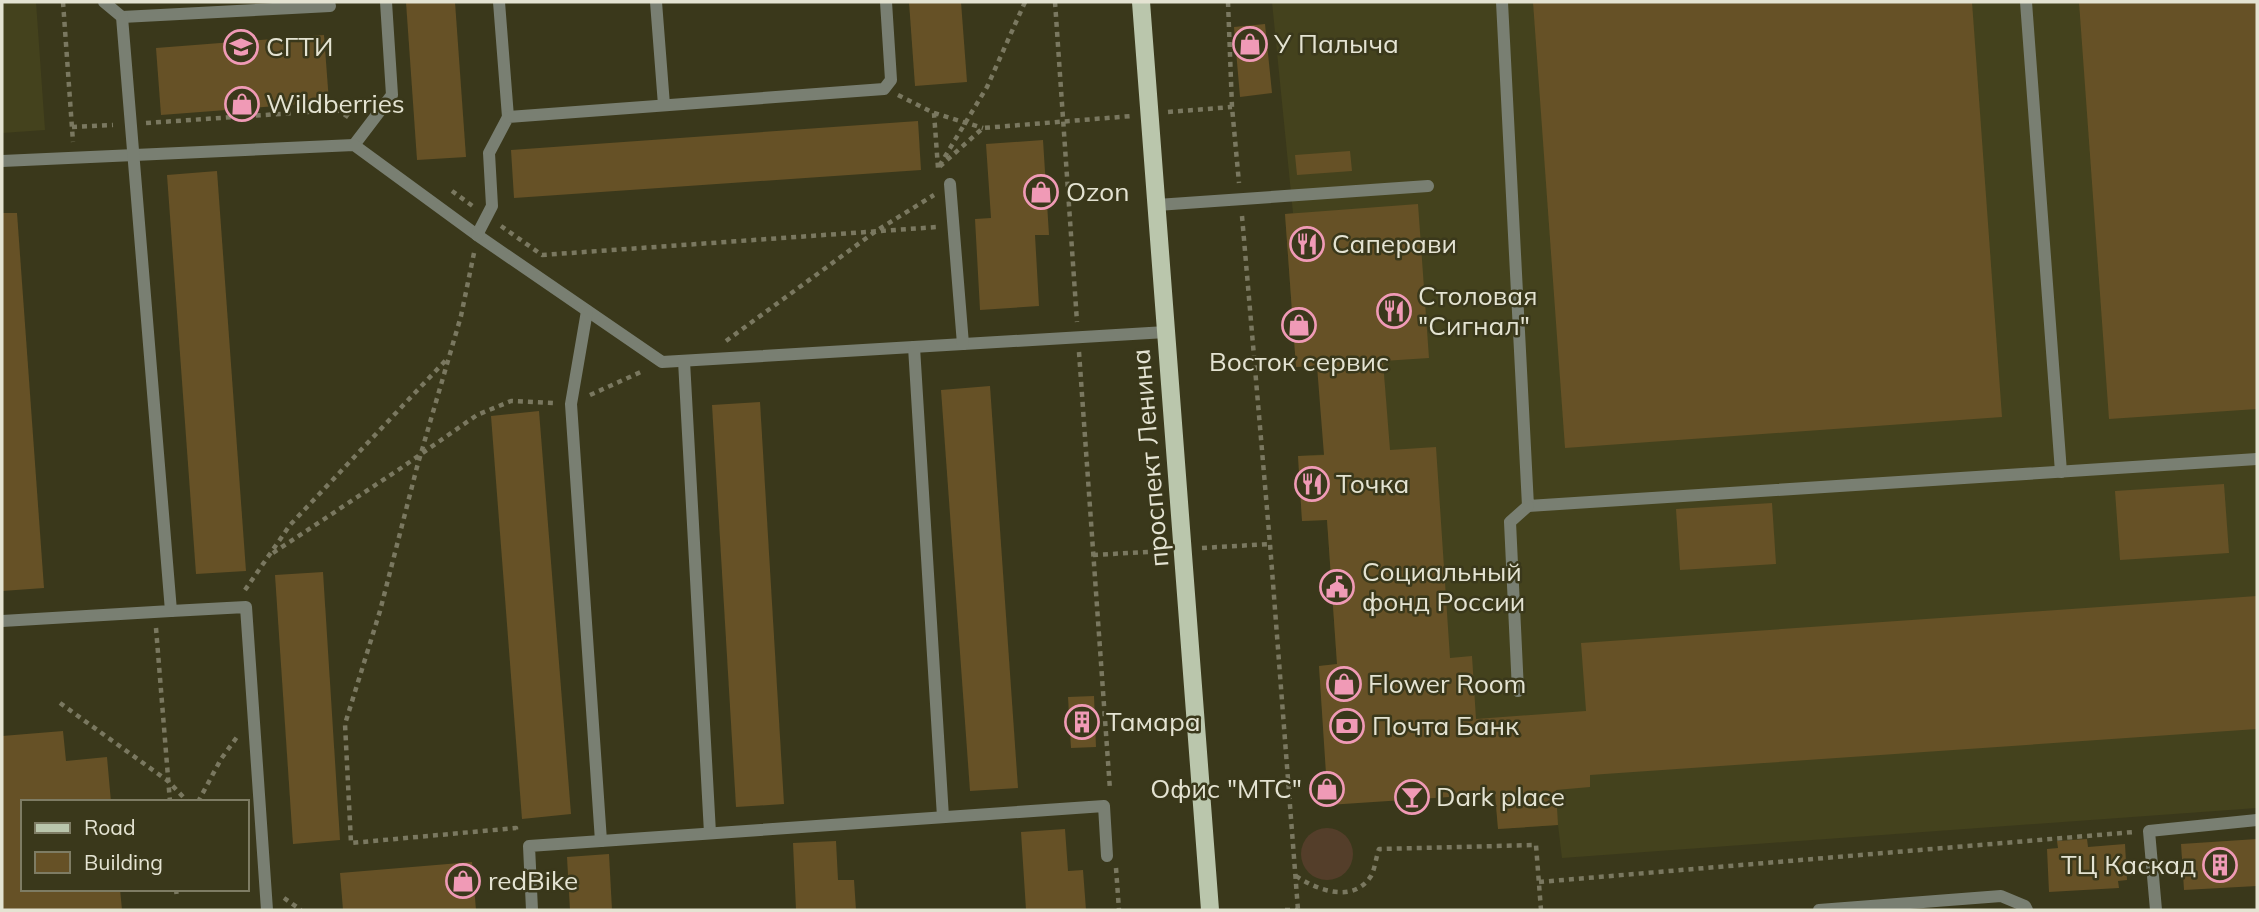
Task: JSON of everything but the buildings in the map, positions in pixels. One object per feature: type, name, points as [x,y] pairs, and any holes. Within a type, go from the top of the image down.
[{"type":"main road","name":"проспект Ленина","points":[[1141,2],[1210,910]]},
{"type":"lane","points":[[104,2],[122,18],[172,611]]},
{"type":"lane","points":[[354,145],[392,95],[386,2]]},
{"type":"lane","points":[[477,236],[492,206],[489,153],[508,117],[499,2]]},
{"type":"lane","points":[[656,2],[664,105]]},
{"type":"lane","points":[[508,117],[884,89],[891,80],[886,2]]},
{"type":"lane","points":[[1502,2],[1528,506]]},
{"type":"lane","points":[[2026,2],[2061,472]]},
{"type":"lane","points":[[122,18],[219,7],[330,6]]},
{"type":"lane","points":[[2,161],[354,145],[477,236],[662,362],[1166,332]]},
{"type":"lane","points":[[1157,205],[1428,186]]},
{"type":"lane","points":[[946,187],[963,344]]},
{"type":"lane","points":[[587,311],[572,404],[601,841]]},
{"type":"lane","points":[[914,347],[943,817]]},
{"type":"lane","points":[[684,361],[710,833]]},
{"type":"lane","points":[[1517,691],[1510,522],[1528,506],[2257,459]]},
{"type":"lane","points":[[2,621],[246,607],[267,874],[267,910]]},
{"type":"lane","points":[[532,910],[529,846],[1104,806],[1111,860]]},
{"type":"lane","points":[[2156,910],[2149,831],[2257,820]]},
{"type":"lane","points":[[1819,910],[2001,896],[2025,906],[2027,910]]},
{"type":"path","points":[[63,2],[74,157]]},
{"type":"path","points":[[938,168],[987,87],[1025,2]]},
{"type":"path","points":[[1055,2],[1111,800]]},
{"type":"path","points":[[1228,2],[1232,107],[1239,189]]},
{"type":"path","points":[[884,89],[934,113],[984,128],[1232,107]]},
{"type":"path","points":[[700,360],[876,231],[946,187],[938,168],[934,113]]},
{"type":"path","points":[[938,168],[984,128]]},
{"type":"path","points":[[1240,202],[1298,910],[1285,910]]},
{"type":"path","points":[[477,236],[461,316],[420,455],[380,611],[345,724],[351,843],[516,828],[517,841]]},
{"type":"path","points":[[233,608],[290,525],[449,356]]},
{"type":"path","points":[[270,555],[477,415],[511,401],[572,404],[662,362]]},
{"type":"path","points":[[155,612],[170,800]]},
{"type":"path","points":[[60,703],[168,781],[186,800]]},
{"type":"path","points":[[199,800],[221,759],[240,732]]},
{"type":"path","points":[[1539,882],[2149,831]]},
{"type":"path","points":[[1295,876],[1314,888],[1335,893],[1355,889],[1370,876],[1379,849],[1536,845],[1541,910]]},
{"type":"path","points":[[1111,860],[1119,910]]},
{"type":"path","points":[[176,891],[177,898]]},
{"type":"shaded area","points":[[2,2],[36,2],[45,130],[2,133]]},
{"type":"shaded area","points":[[1272,2],[2257,2],[2257,808],[1562,858],[1558,825],[1498,829],[1495,794],[1481,795],[1476,730],[1324,739],[1319,666],[1337,664],[1327,520],[1302,521],[1298,456],[1389,450],[1383,361],[1296,367],[1285,214],[1293,213]]},
{"type":"shaded area","points":[[1327,828],[1346,835],[1353,854],[1346,873],[1327,880],[1308,873],[1301,854],[1308,835]]},
{"type":"place","name":"У Палыча","points":[[1250,44]]},
{"type":"place","name":"СГТИ","points":[[241,47]]},
{"type":"place","name":"Wildberries","points":[[242,104]]},
{"type":"place","name":"Ozon","points":[[1041,192]]},
{"type":"place","name":"Саперави","points":[[1307,244]]},
{"type":"place","name":"Столовая \"Сигнал\"","points":[[1394,311]]},
{"type":"place","name":"Восток сервис","points":[[1299,325]]},
{"type":"place","name":"Точка","points":[[1312,484]]},
{"type":"place","name":"Социальный фонд России","points":[[1337,587]]},
{"type":"place","name":"Flower Room","points":[[1344,684]]},
{"type":"place","name":"Тамара","points":[[1082,722]]},
{"type":"place","name":"Почта Банк","points":[[1347,726]]},
{"type":"place","name":"Офис \"МТС\"","points":[[1327,789]]},
{"type":"place","name":"Dark place","points":[[1412,797]]},
{"type":"place","name":"ТЦ Каскад","points":[[2220,865]]},
{"type":"place","name":"redBike","points":[[463,881]]}]
